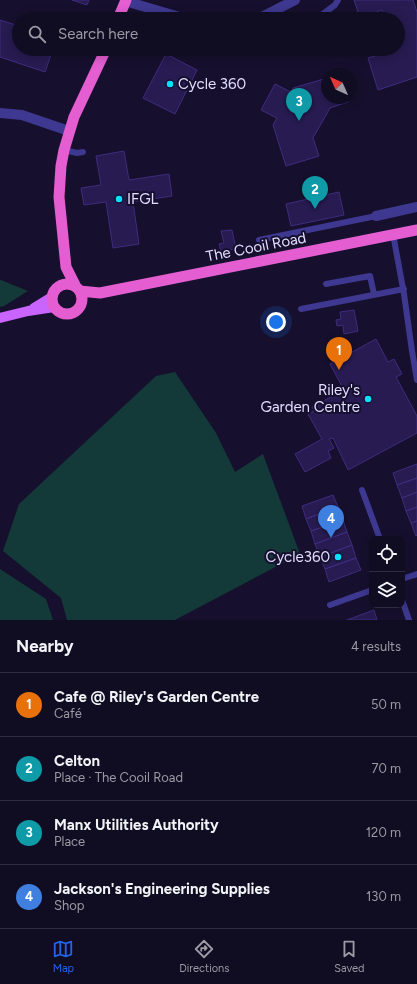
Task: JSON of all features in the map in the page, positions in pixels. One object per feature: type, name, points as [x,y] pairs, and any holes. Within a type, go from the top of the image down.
[{"type":"highway","points":[[121,12],[125,0]]},
{"type":"highway","points":[[66,267],[59,286],[53,292],[53,302],[62,313],[71,313],[79,307],[81,303],[81,295],[66,267],[59,197],[61,166],[69,131],[74,117],[103,56]]},
{"type":"highway","name":"The Cooil Road","points":[[81,303],[100,293],[417,230]]},
{"type":"highway","points":[[59,286],[68,284],[78,289]]},
{"type":"highway","name":"The Cooil Road","points":[[78,289],[100,293]]},
{"type":"main road","points":[[0,318],[53,302]]},
{"type":"street","points":[[125,0],[162,12]]},
{"type":"street","points":[[272,12],[296,0]]},
{"type":"street","points":[[0,113],[22,115],[69,131]]},
{"type":"street","points":[[376,216],[417,207]]},
{"type":"lane","points":[[326,12],[335,5],[338,0]]},
{"type":"lane","points":[[64,150],[77,153],[83,152]]},
{"type":"lane","points":[[259,240],[376,216]]},
{"type":"lane","points":[[393,234],[404,289],[417,380]]},
{"type":"lane","points":[[326,284],[370,276],[374,294]]},
{"type":"lane","points":[[302,309],[404,289]]},
{"type":"lane","points":[[362,490],[379,536]]},
{"type":"lane","points":[[405,578],[417,574]]},
{"type":"lane","points":[[330,605],[369,591]]},
{"type":"lane","points":[[405,608],[409,620]]},
{"type":"green space","points":[[1,280],[28,291],[0,307]]},
{"type":"green space","points":[[175,372],[216,433],[235,472],[263,454],[300,554],[175,620],[67,620],[61,598],[3,551],[19,504],[156,376]]},
{"type":"green space","points":[[0,569],[46,599],[53,620],[0,620]]},
{"type":"building","points":[[72,0],[89,0],[87,5]]},
{"type":"building","points":[[354,0],[413,0],[417,12],[417,77],[378,90],[368,58],[375,56],[405,56],[405,12],[383,12],[382,10],[376,12],[358,12]]},
{"type":"building","points":[[0,20],[12,24],[12,56],[51,56],[45,72],[0,57]]},
{"type":"building","name":"Cycle 360","points":[[165,56],[170,56],[197,70],[175,114],[143,98]]},
{"type":"building","points":[[321,80],[321,104],[342,104],[330,108],[313,138],[319,156],[286,166],[273,125],[277,118],[261,110],[275,84],[291,92],[293,88]]},
{"type":"building","name":"IFGL","points":[[124,151],[129,180],[169,174],[172,196],[133,202],[139,244],[113,248],[106,202],[84,205],[81,188],[101,185],[96,156]]},
{"type":"building","points":[[339,192],[344,215],[291,226],[286,204]]},
{"type":"building","points":[[232,230],[236,249],[221,252],[219,244],[224,243],[221,231]]},
{"type":"building","points":[[354,310],[358,331],[344,334],[343,325],[337,326],[336,320],[341,319],[340,312]]},
{"type":"building","name":"Riley's Garden Centre","points":[[376,339],[388,362],[394,359],[402,374],[396,377],[417,416],[417,433],[348,470],[333,438],[329,439],[334,448],[328,451],[331,458],[305,472],[295,454],[322,439],[308,414],[314,411],[312,407],[344,390],[330,364]]},
{"type":"building","points":[[417,464],[417,478],[397,485],[393,473]]},
{"type":"building","points":[[417,478],[417,492],[402,498],[397,485]]},
{"type":"building","points":[[417,492],[417,507],[406,511],[402,498]]},
{"type":"building","points":[[333,495],[338,507],[306,519],[302,506]]},
{"type":"building","points":[[338,507],[343,520],[311,531],[306,519]]},
{"type":"building","points":[[417,507],[417,521],[411,523],[406,511]]},
{"type":"building","points":[[343,520],[347,532],[315,544],[311,531]]},
{"type":"building","points":[[417,521],[417,535],[416,536],[411,523]]},
{"type":"building","points":[[347,532],[352,545],[320,557],[315,544]]},
{"type":"building","name":"Cycle360","points":[[352,545],[356,558],[325,569],[320,557]]},
{"type":"building","points":[[356,558],[361,570],[329,582],[325,569]]},
{"type":"building","points":[[374,610],[377,620],[347,620]]},
{"type":"place","name":"Cycle 360","points":[[170,84]]},
{"type":"place","name":"Manx Utilities Authority","points":[[299,121]]},
{"type":"place","name":"IFGL","points":[[119,199]]},
{"type":"place","name":"Celton","points":[[315,209]]},
{"type":"place","name":"Cafe @ Riley's Garden Centre","points":[[339,370]]},
{"type":"place","name":"Riley's Garden Centre","points":[[368,399]]},
{"type":"place","name":"Jackson's Engineering Supplies","points":[[331,538]]},
{"type":"place","name":"Cycle360","points":[[338,557]]}]
